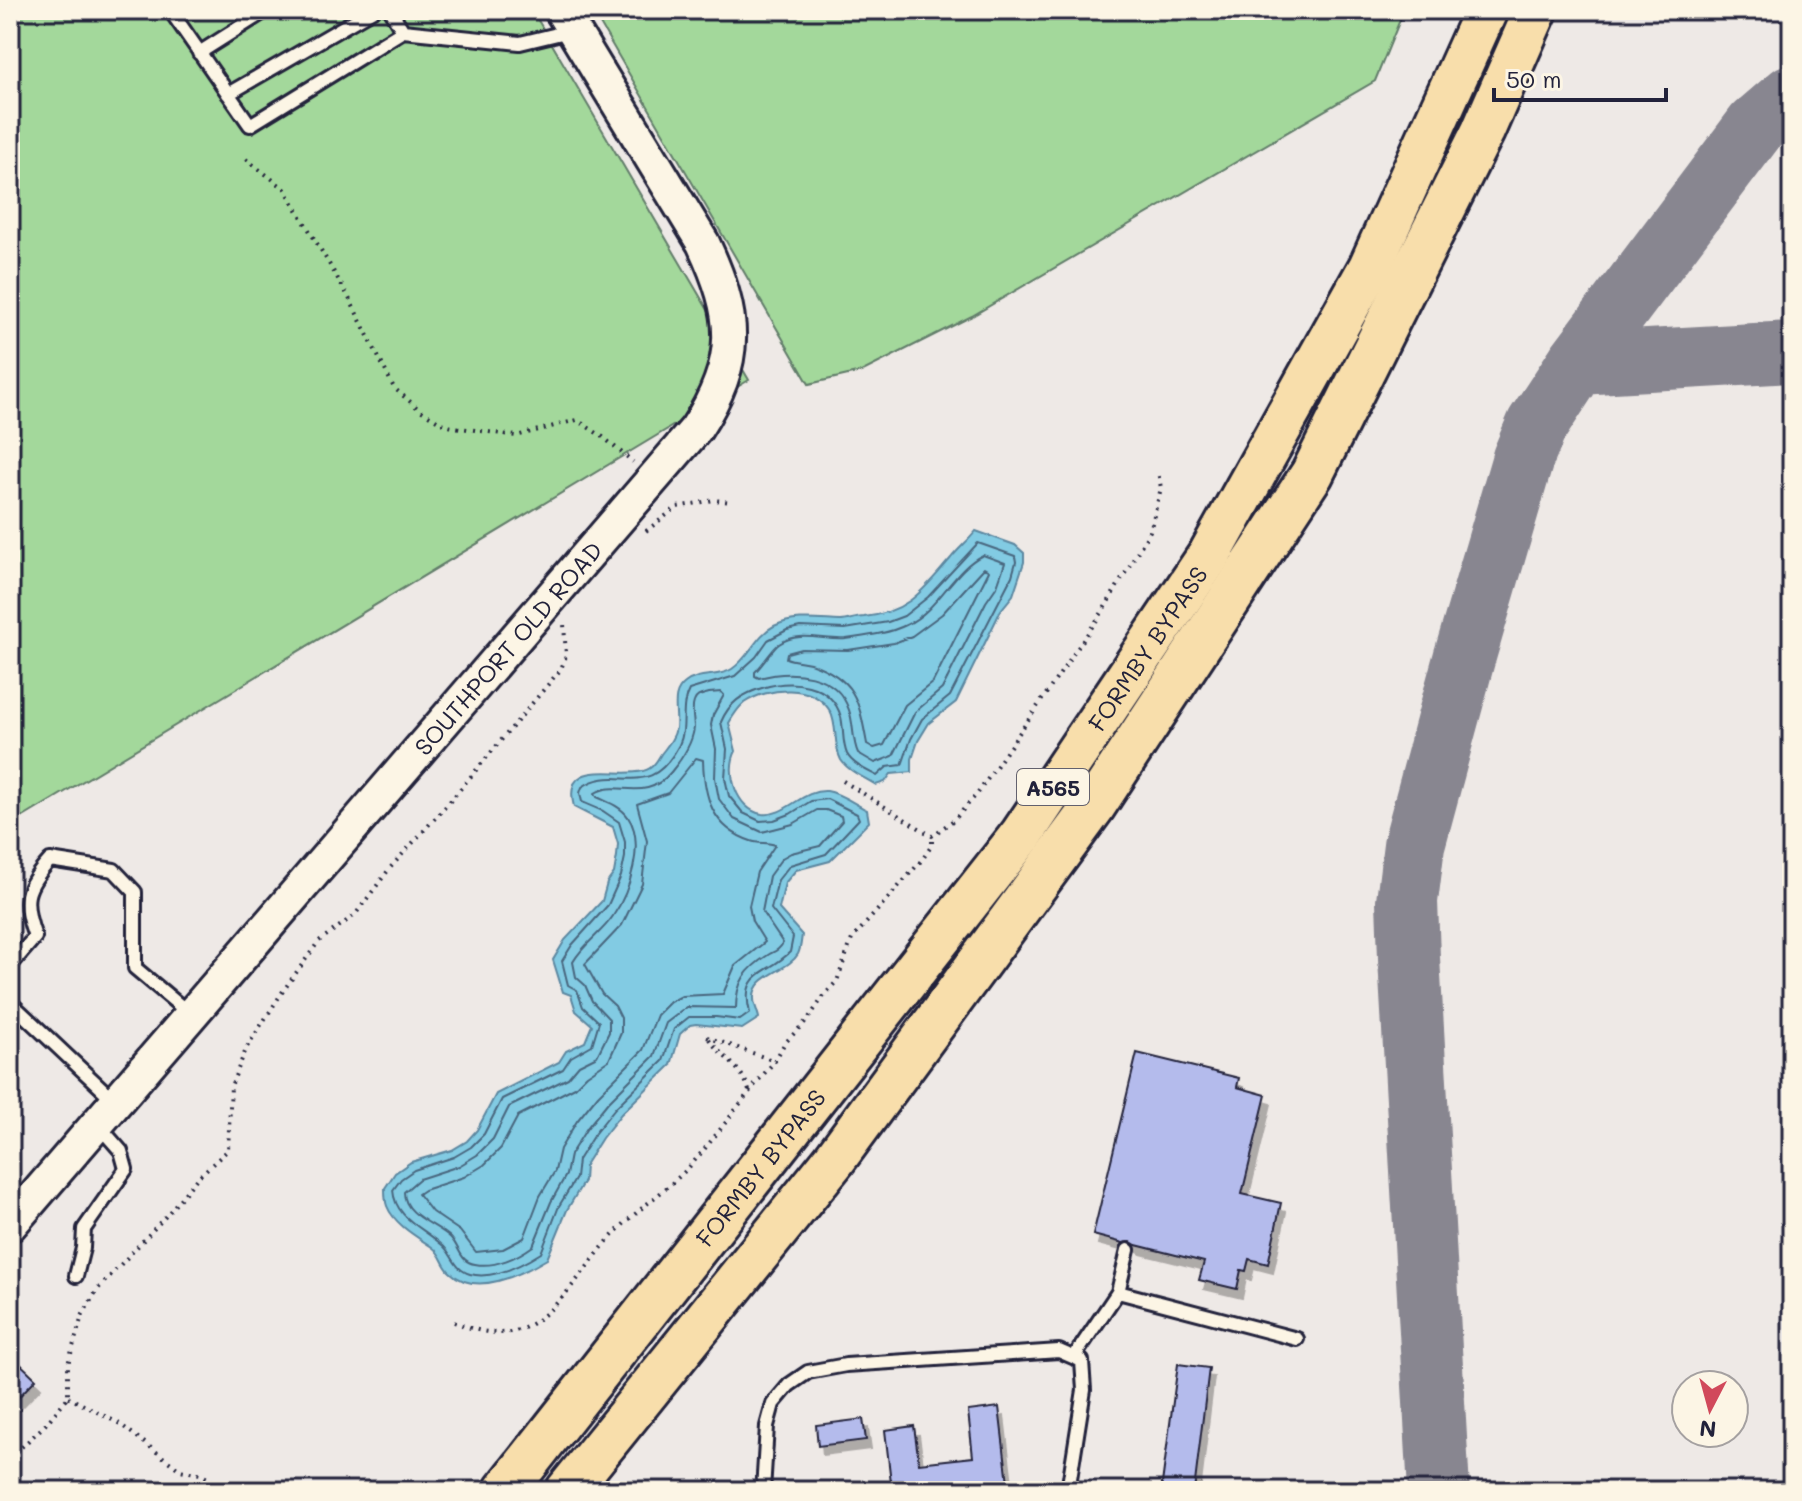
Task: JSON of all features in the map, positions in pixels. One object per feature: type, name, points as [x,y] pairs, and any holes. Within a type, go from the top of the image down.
[{"type":"highway","name":"FORMBY BYPASS","points":[[505,1491],[1022,834],[1210,554],[1370,267],[1486,10]]},
{"type":"highway","name":"FORMBY BYPASS","points":[[567,1491],[834,1160],[1094,806],[1312,474],[1483,131],[1536,10]]},
{"type":"street","name":"SOUTHPORT OLD ROAD","points":[[10,1225],[651,482],[696,429],[721,388],[730,348],[729,322],[716,272],[703,243],[567,20]]},
{"type":"lane","points":[[170,10],[250,125],[403,31],[520,43],[567,20]]},
{"type":"lane","points":[[199,53],[267,10]]},
{"type":"lane","points":[[228,94],[373,10]]},
{"type":"lane","points":[[390,10],[403,31]]},
{"type":"lane","points":[[10,966],[35,937],[24,909],[34,877],[50,860],[114,870],[135,892],[135,968],[191,1015]]},
{"type":"lane","points":[[10,1002],[106,1113],[126,1169],[84,1229],[76,1276]]},
{"type":"lane","points":[[1074,1357],[1118,1292],[1128,1250]]},
{"type":"lane","points":[[1118,1292],[1297,1339]]},
{"type":"lane","points":[[763,1491],[767,1426],[773,1404],[789,1385],[808,1372],[846,1365],[1059,1351],[1082,1361],[1084,1390],[1068,1491]]},
{"type":"path","points":[[246,159],[285,189],[348,296],[394,388],[420,410],[447,426],[516,436],[577,420],[641,468],[672,511]]},
{"type":"path","points":[[932,836],[955,819],[978,793],[1101,614],[1150,531],[1161,488],[1158,472]]},
{"type":"path","points":[[643,534],[677,507],[714,500],[731,502]]},
{"type":"path","points":[[10,1458],[45,1425],[68,1397],[68,1364],[82,1316],[97,1290],[198,1177],[228,1150],[231,1086],[247,1047],[276,1002],[319,941],[355,915],[390,868],[561,669],[566,656],[564,622]]},
{"type":"path","points":[[843,781],[932,836]]},
{"type":"path","points":[[454,1322],[476,1331],[502,1333],[525,1327],[577,1281],[611,1237],[687,1169],[775,1061],[784,1044],[837,981],[852,939],[922,860],[932,845],[932,836]]},
{"type":"path","points":[[749,1091],[745,1076],[718,1052],[707,1037],[775,1061]]},
{"type":"path","points":[[68,1397],[120,1424],[180,1470],[200,1474],[222,1486]]},
{"type":"green space","points":[[10,10],[532,10],[749,380],[10,825]]},
{"type":"green space","points":[[592,10],[1404,10],[1375,81],[972,316],[861,372],[809,384]]},
{"type":"water","points":[[976,531],[1015,545],[1024,553],[1024,562],[1013,595],[1001,610],[956,702],[929,723],[918,741],[912,759],[912,772],[891,774],[885,782],[876,785],[852,771],[841,760],[830,711],[822,702],[802,692],[777,691],[754,698],[742,705],[729,723],[736,751],[732,769],[735,788],[739,798],[753,811],[771,814],[810,794],[827,791],[867,810],[869,822],[830,861],[796,870],[785,883],[779,909],[802,935],[800,947],[793,960],[759,984],[754,999],[759,1018],[742,1029],[696,1024],[680,1034],[671,1065],[621,1114],[585,1165],[584,1181],[567,1210],[547,1259],[499,1281],[473,1283],[461,1280],[447,1269],[435,1250],[406,1230],[390,1213],[385,1188],[395,1173],[411,1162],[452,1150],[467,1141],[477,1130],[496,1094],[559,1062],[566,1051],[585,1042],[592,1025],[576,1011],[571,995],[563,992],[553,960],[565,940],[602,901],[607,883],[614,873],[618,844],[613,827],[574,807],[572,790],[577,780],[586,774],[598,772],[640,772],[650,768],[674,736],[676,698],[685,683],[696,677],[732,669],[762,635],[782,623],[806,619],[843,621],[880,614],[904,605],[923,589]]},
{"type":"building","points":[[1137,1053],[1239,1078],[1237,1087],[1266,1095],[1242,1194],[1281,1203],[1268,1264],[1249,1259],[1246,1271],[1241,1270],[1237,1289],[1199,1280],[1204,1262],[1093,1235]]},
{"type":"building","points":[[10,1354],[36,1379],[10,1406]]},
{"type":"building","points":[[1178,1364],[1209,1368],[1194,1491],[1161,1491]]},
{"type":"building","points":[[999,1407],[1009,1491],[892,1491],[885,1430],[914,1426],[919,1463],[973,1457],[968,1411]]},
{"type":"building","points":[[863,1419],[866,1440],[818,1446],[816,1425]]},
{"type":"taxiway","points":[[1439,1491],[1409,958],[1407,901],[1414,845],[1464,659],[1523,458],[1537,425],[1577,364],[1756,126],[1792,95]]},
{"type":"taxiway","points":[[1577,364],[1792,352]]}]
